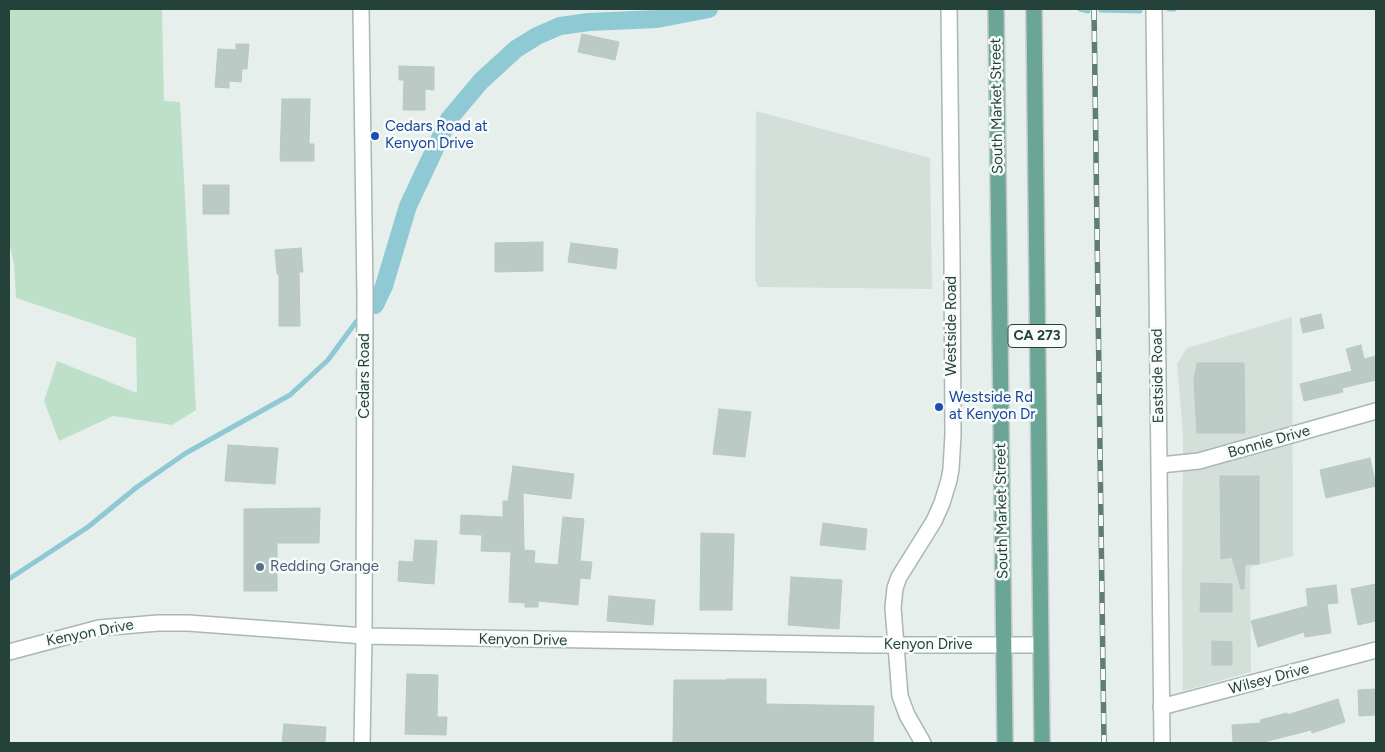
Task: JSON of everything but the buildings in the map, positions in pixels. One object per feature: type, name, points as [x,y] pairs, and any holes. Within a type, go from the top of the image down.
[{"type":"main road","name":"South Market Street","points":[[996,9],[1005,743]]},
{"type":"main road","name":"CA 273","points":[[1034,9],[1042,743]]},
{"type":"street","name":"Cedars Road","points":[[361,9],[365,296],[362,743]]},
{"type":"street","name":"Westside Road","points":[[923,743],[907,715],[898,687],[893,608],[895,588],[906,565],[923,539],[942,503],[951,469],[953,435],[948,9]]},
{"type":"street","name":"Eastside Road","points":[[1154,9],[1162,743]]},
{"type":"street","name":"Bonnie Drive","points":[[1160,465],[1199,461],[1376,411]]},
{"type":"street","name":"Kenyon Drive","points":[[9,652],[99,628],[137,624],[188,623],[364,636],[895,645],[1041,645]]},
{"type":"street","name":"Wilsey Drive","points":[[1162,707],[1376,650]]},
{"type":"shaded area","points":[[756,111],[930,158],[932,289],[758,287],[755,280]]},
{"type":"shaded area","points":[[1292,317],[1293,556],[1250,567],[1251,672],[1183,691],[1183,434],[1177,364],[1187,348]]},
{"type":"green space","points":[[9,9],[162,9],[164,101],[180,102],[196,410],[172,425],[113,416],[59,441],[44,401],[57,361],[137,393],[136,338],[16,298],[14,264],[9,242]]},
{"type":"waterway","points":[[375,305],[384,286],[408,206],[449,119],[481,81],[516,49],[537,36],[560,26],[588,22],[657,19],[709,9]]},
{"type":"waterway","points":[[1080,9],[1088,11]]},
{"type":"waterway","points":[[1169,9],[1174,9]]},
{"type":"waterway","points":[[1101,10],[1140,11]]},
{"type":"waterway","points":[[9,579],[88,527],[137,487],[186,453],[290,395],[328,360],[356,322]]},
{"type":"railway","points":[[1094,9],[1104,743]]},
{"type":"place","name":"Cedars Road at Kenyon Drive","points":[[375,136]]},
{"type":"place","name":"Westside Rd at Kenyon Dr","points":[[939,407]]},
{"type":"place","name":"Redding Grange","points":[[260,567]]}]
